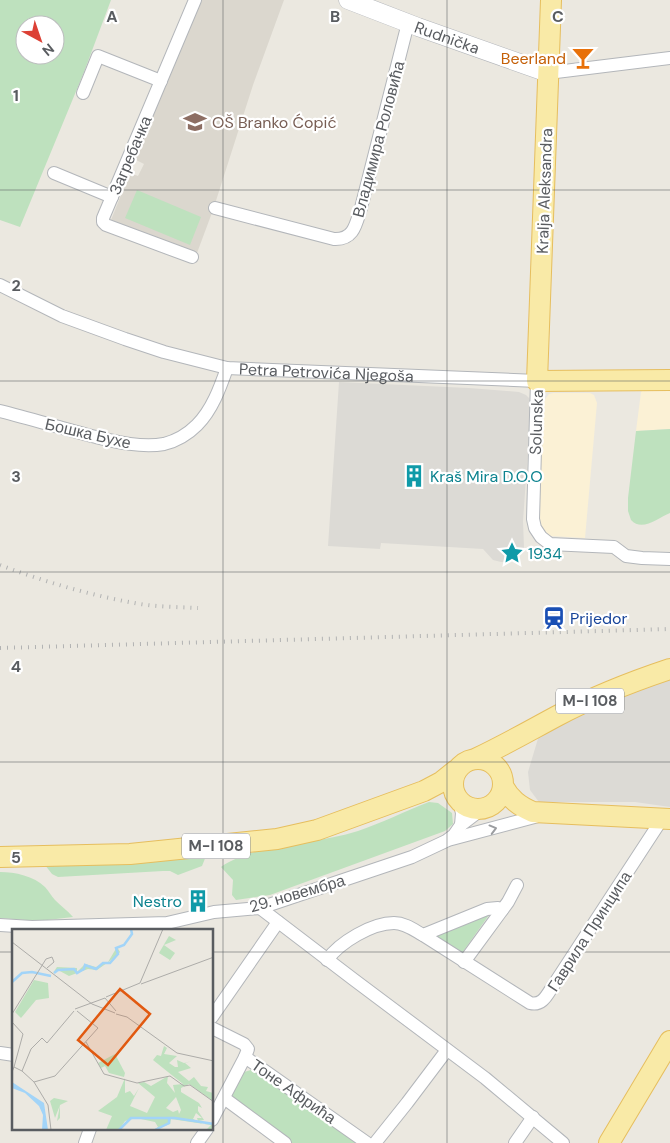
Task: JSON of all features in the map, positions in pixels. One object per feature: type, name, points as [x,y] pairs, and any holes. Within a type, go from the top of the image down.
[{"type":"main road","name":"Kralja Aleksandra","points":[[537,381],[551,0]]},
{"type":"main road","name":"Petra Petrovića Njegoša","points":[[537,381],[670,380]]},
{"type":"main road","name":"M-I 108","points":[[0,857],[130,854],[277,839],[317,830],[424,792],[441,782],[462,764],[513,740],[558,715],[607,693],[670,669]]},
{"type":"main road","points":[[486,808],[496,801],[501,794],[503,757],[513,740]]},
{"type":"main road","points":[[475,759],[486,760],[493,764],[509,797],[522,808]]},
{"type":"main road","points":[[456,770],[452,786],[457,798]]},
{"type":"main road","name":"M-I 108","points":[[424,792],[457,798],[473,809],[486,808]]},
{"type":"main road","points":[[486,808],[522,808],[548,814],[666,819]]},
{"type":"main road","points":[[609,1143],[670,1041]]},
{"type":"street","name":"Загребачка","points":[[192,257],[106,225],[103,222],[103,218],[195,0]]},
{"type":"street","name":"Rudnička","points":[[348,0],[408,24],[548,73]]},
{"type":"street","name":"Владимира Роловића","points":[[215,208],[334,239],[342,240],[351,233],[361,208],[408,24]]},
{"type":"street","points":[[83,92],[98,56],[161,81]]},
{"type":"street","points":[[548,73],[670,58]]},
{"type":"street","points":[[54,173],[112,197]]},
{"type":"street","name":"Petra Petrovića Njegoša","points":[[0,285],[62,316],[164,352],[227,368],[537,381]]},
{"type":"street","name":"Бошка Бухе","points":[[0,411],[108,440],[131,444],[164,444],[178,439],[197,426],[212,403],[227,368]]},
{"type":"street","name":"Solunska","points":[[537,381],[533,519],[541,537],[550,544],[614,548],[626,556],[670,559]]},
{"type":"street","points":[[457,798],[462,813],[462,825]]},
{"type":"street","name":"29. новембра","points":[[0,925],[165,927],[214,912],[260,908],[412,857],[446,841],[462,825],[486,808]]},
{"type":"street","points":[[446,841],[548,814]]},
{"type":"street","name":"Гаврила Принципа","points":[[327,960],[339,946],[355,936],[386,924],[406,925],[530,1003],[538,1003],[544,999],[666,819]]},
{"type":"street","points":[[464,962],[502,910],[517,885]]},
{"type":"street","points":[[260,908],[485,1078],[563,1143]]},
{"type":"street","points":[[422,935],[487,910],[498,908],[502,910]]},
{"type":"street","points":[[214,1014],[278,922]]},
{"type":"street","points":[[214,1029],[244,1044],[248,1049],[214,1116]]},
{"type":"street","points":[[375,1143],[447,1050]]},
{"type":"street","name":"Тоне Афрића","points":[[245,1057],[367,1143]]},
{"type":"street","points":[[224,1098],[285,1143]]},
{"type":"street","points":[[515,1143],[533,1117]]},
{"type":"street","points":[[85,1143],[90,1130]]},
{"type":"street","points":[[197,1143],[205,1130]]},
{"type":"shaded area","name":"OŠ Branko Ćopić","points":[[198,0],[284,0],[253,85],[213,210],[197,253],[111,220],[130,173],[138,176],[144,164],[134,159]]},
{"type":"shaded area","points":[[339,382],[519,392],[529,398],[531,408],[523,521],[524,548],[518,549],[517,561],[501,562],[493,560],[483,549],[381,543],[380,549],[328,546]]},
{"type":"shaded area","points":[[670,387],[670,429],[636,431],[641,392],[644,389]]},
{"type":"shaded area","points":[[590,393],[594,395],[597,403],[585,538],[551,536],[541,528],[537,508],[543,402],[549,394]]},
{"type":"shaded area","points":[[670,677],[670,807],[635,802],[539,802],[530,790],[528,772],[540,732],[575,715]]},
{"type":"green space","points":[[0,0],[111,0],[84,72],[20,227],[0,220]]},
{"type":"green space","points":[[137,190],[201,217],[190,245],[125,218]]},
{"type":"green space","points":[[670,429],[670,513],[650,523],[640,525],[631,520],[628,511],[636,431]]},
{"type":"green space","points":[[429,802],[438,803],[452,813],[453,824],[445,831],[270,895],[236,900],[232,895],[233,880],[221,867],[236,859],[269,848],[341,836],[358,831]]},
{"type":"green space","points":[[206,856],[202,866],[178,875],[170,871],[163,871],[58,877],[52,874],[45,865]]},
{"type":"green space","points":[[0,872],[30,877],[41,883],[73,917],[39,921],[0,918]]},
{"type":"green space","points":[[489,915],[462,953],[434,937]]},
{"type":"green space","points":[[254,1069],[360,1143],[292,1143],[234,1101],[231,1091],[241,1073]]},
{"type":"railway","points":[[0,565],[52,583],[122,601],[147,605],[198,608]]},
{"type":"railway","points":[[0,648],[670,629]]},
{"type":"place","name":"Beerland","points":[[583,58]]},
{"type":"place","name":"OŠ Branko Ćopić","points":[[195,122]]},
{"type":"place","name":"Kraš Mira D.O.O","points":[[414,476]]},
{"type":"place","name":"1934","points":[[512,553]]},
{"type":"place","name":"Prijedor","points":[[554,618]]},
{"type":"place","name":"Nestro","points":[[198,901]]}]
